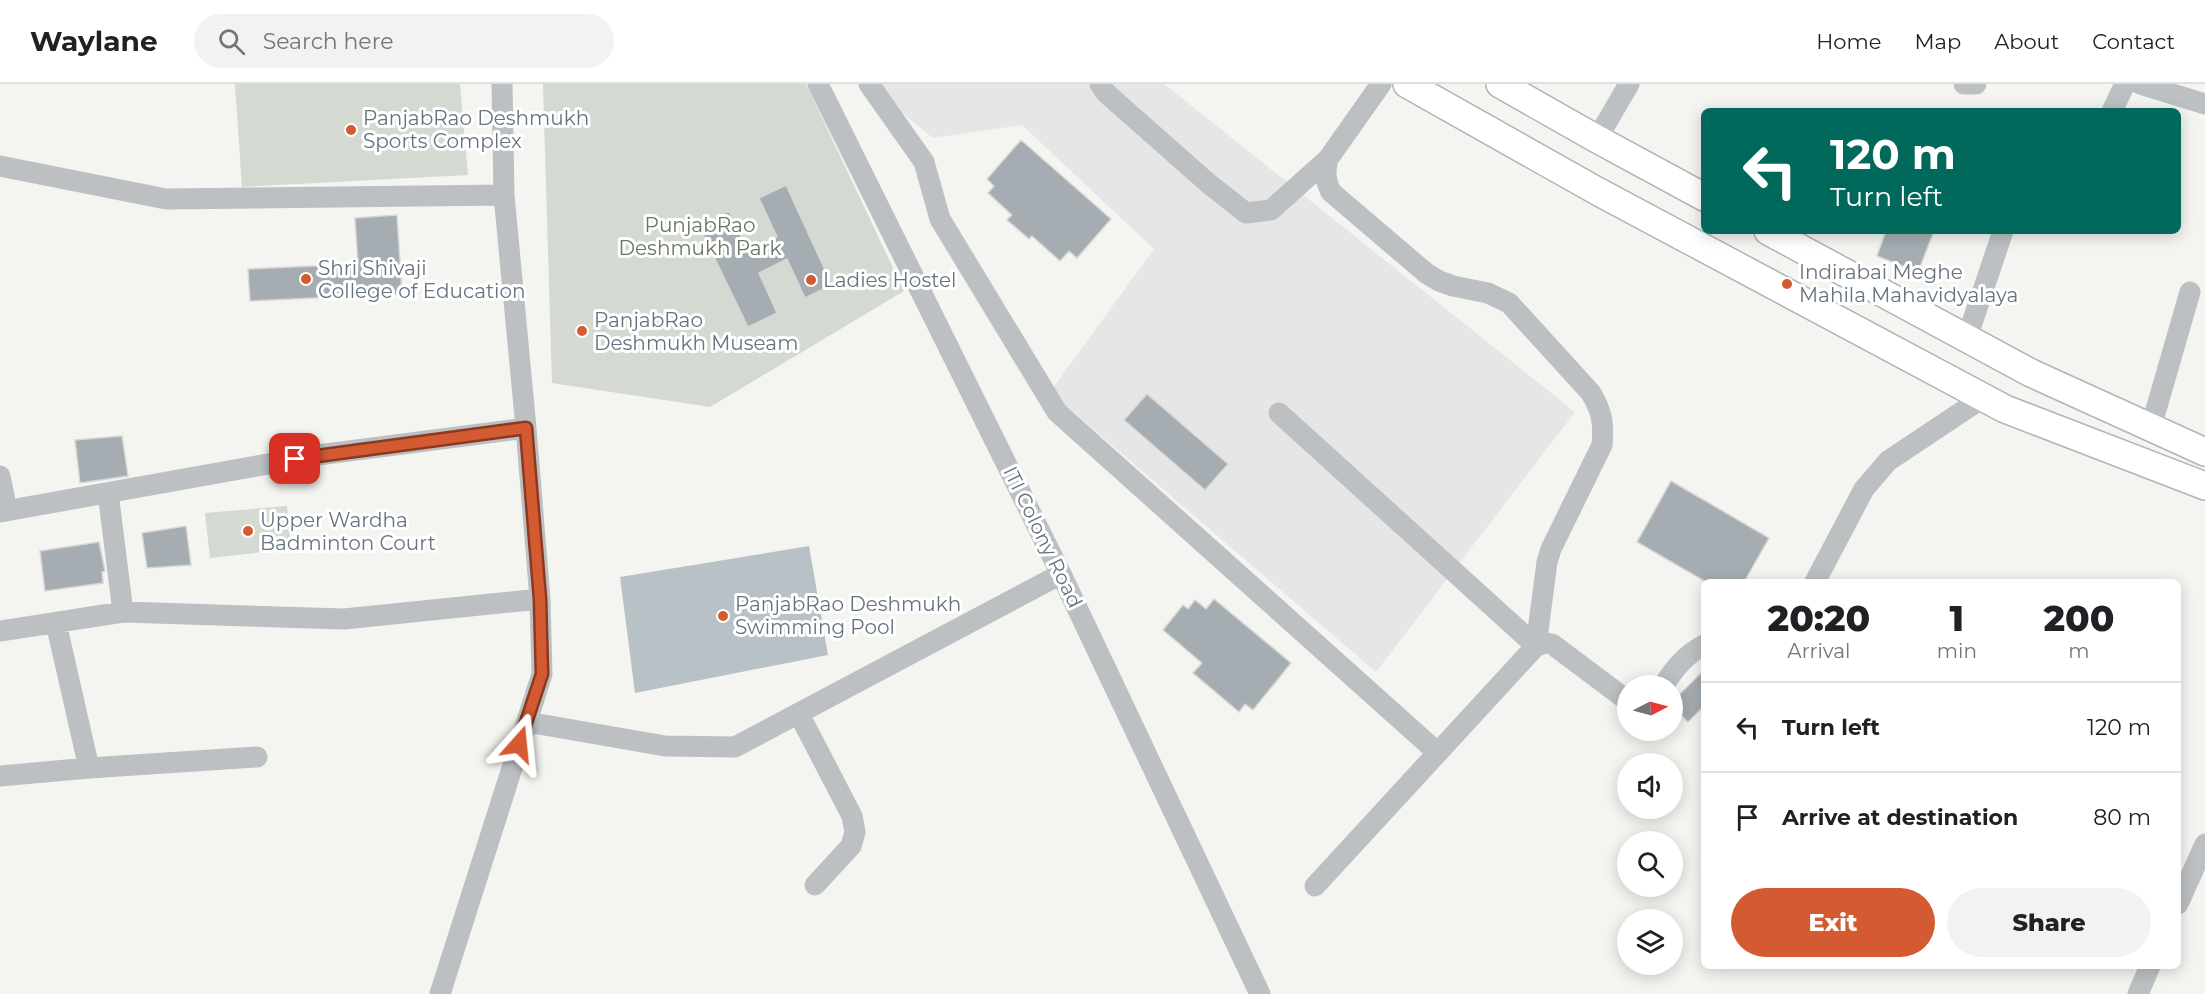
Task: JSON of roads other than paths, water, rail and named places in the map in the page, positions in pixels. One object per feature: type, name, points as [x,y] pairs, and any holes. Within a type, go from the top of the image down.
[{"type":"main road","points":[[1407,84],[1608,196],[1995,403],[2205,486]]},
{"type":"main road","points":[[1500,84],[1701,195]]},
{"type":"main road","points":[[1774,234],[2031,373],[2205,452]]},
{"type":"main road","points":[[1995,403],[2031,373]]},
{"type":"street","points":[[440,994],[542,674],[540,599],[504,195],[502,84]]},
{"type":"street","name":"ITI Colony Road","points":[[818,84],[1061,574],[1260,994]]},
{"type":"street","points":[[869,84],[924,162],[940,219],[1057,412],[1438,753]]},
{"type":"street","points":[[1100,84],[1106,93],[1246,213],[1271,210],[1328,159],[1381,84]]},
{"type":"street","points":[[1597,139],[1629,84]]},
{"type":"street","points":[[1964,84],[1976,84]]},
{"type":"street","points":[[2113,108],[2125,84]]},
{"type":"street","points":[[2140,84],[2205,104]]},
{"type":"street","points":[[1328,159],[1325,173],[1331,192],[1426,273],[1439,281],[1488,293],[1509,303],[1591,393],[1601,410],[1604,425],[1602,445],[1551,549],[1547,562],[1536,646]]},
{"type":"street","points":[[0,166],[166,199],[504,195]]},
{"type":"street","points":[[1967,338],[2002,234]]},
{"type":"street","points":[[2151,427],[2190,292]]},
{"type":"street","points":[[1817,579],[1864,489],[1888,461],[1995,403]]},
{"type":"street","points":[[1279,413],[1536,646]]},
{"type":"street","points":[[0,476],[3,512],[318,455],[526,428]]},
{"type":"street","points":[[108,493],[123,612]]},
{"type":"street","points":[[527,722],[665,746],[735,747],[1061,574]]},
{"type":"street","points":[[0,631],[123,612],[344,619],[540,599]]},
{"type":"street","points":[[56,623],[89,768]]},
{"type":"street","points":[[1316,886],[1536,646],[1552,644],[1617,693]]},
{"type":"street","points":[[1671,675],[1690,652],[1701,646]]},
{"type":"street","points":[[799,714],[852,816],[855,832],[851,846],[815,885]]},
{"type":"street","points":[[0,776],[257,757]]},
{"type":"street","points":[[2181,897],[2205,844]]},
{"type":"street","points":[[2138,994],[2149,969]]},
{"type":"place","name":"PanjabRao Deshmukh Sports Complex","points":[[351,130]]},
{"type":"place","name":"Shri Shivaji College of Education","points":[[306,279]]},
{"type":"place","name":"Ladies Hostel","points":[[811,280]]},
{"type":"place","name":"Indirabai Meghe Mahila Mahavidyalaya","points":[[1787,284]]},
{"type":"place","name":"PanjabRao Deshmukh Museam","points":[[582,331]]},
{"type":"place","name":"Upper Wardha Badminton Court","points":[[248,531]]},
{"type":"place","name":"PanjabRao Deshmukh Swimming Pool","points":[[723,616]]},
{"type":"park label","name":"PunjabRao Deshmukh Park","points":[[700,236]]}]
